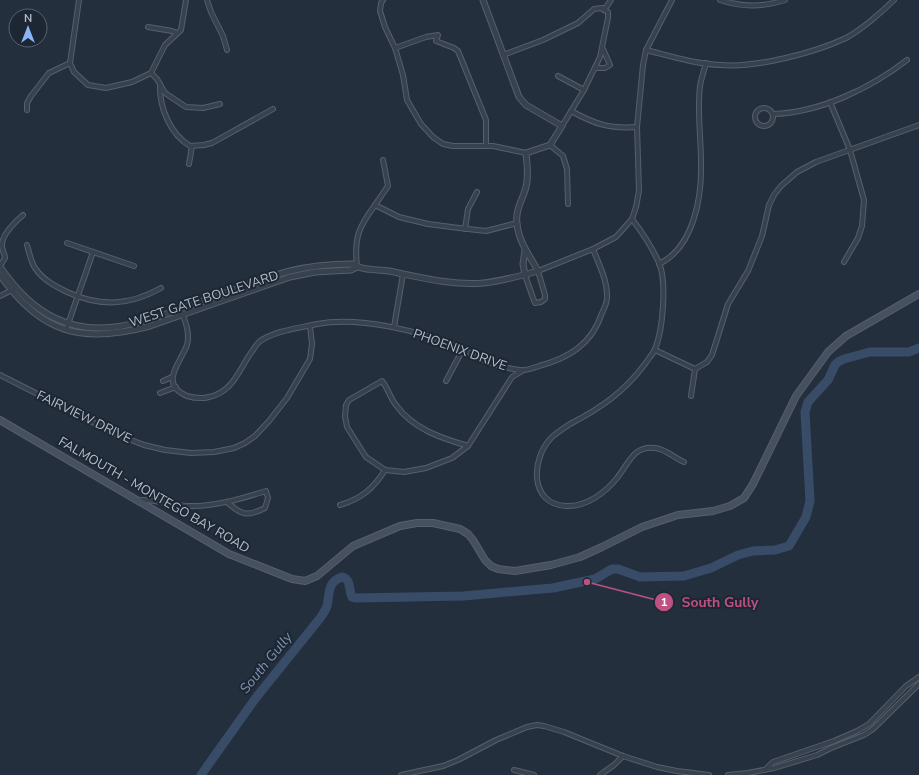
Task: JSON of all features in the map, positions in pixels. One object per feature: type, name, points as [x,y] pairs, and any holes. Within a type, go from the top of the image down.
[{"type":"main road","name":"FALMOUTH - MONTEGO BAY ROAD","points":[[0,420],[229,554],[299,581],[305,581],[317,576],[353,546],[386,531],[408,524],[417,523],[433,523],[460,529],[468,534],[485,560],[491,566],[498,569],[515,571],[558,563],[580,557],[642,527],[678,516],[724,508],[744,498],[753,484],[796,396],[828,352],[846,336],[919,294]]},
{"type":"street","points":[[79,0],[70,63],[74,72],[88,85],[106,88],[132,82],[151,73],[165,45],[182,30],[186,0]]},
{"type":"street","points":[[207,0],[211,12],[223,36],[227,50]]},
{"type":"street","points":[[383,0],[380,11],[385,27],[395,48],[403,75],[407,100],[421,124],[433,137],[443,144],[453,146],[486,145],[526,153],[550,145],[584,90],[600,57],[608,12],[602,8],[594,9],[578,23],[543,40],[503,55]]},
{"type":"street","points":[[483,0],[519,97],[526,105],[562,126]]},
{"type":"street","points":[[604,10],[610,0]]},
{"type":"street","name":"WEST GATE BOULEVARD","points":[[0,266],[13,289],[37,308],[58,320],[88,328],[113,328],[148,320],[289,271],[315,266],[353,264],[357,267],[449,282],[483,283],[538,271],[593,249],[616,236],[632,219],[639,191],[637,127],[643,65],[646,50],[672,0]]},
{"type":"street","points":[[720,0],[731,4],[754,6],[785,0]]},
{"type":"street","points":[[646,50],[685,60],[721,65],[777,60],[817,49],[847,37],[885,9],[894,0]]},
{"type":"street","points":[[148,27],[178,33]]},
{"type":"street","points":[[395,48],[426,37],[438,35],[436,41],[454,48],[458,52],[486,120],[486,145]]},
{"type":"street","points":[[595,68],[606,68],[610,65],[602,49]]},
{"type":"street","points":[[773,114],[789,114],[830,102],[864,88],[888,74],[907,60]]},
{"type":"street","points":[[27,110],[27,103],[31,96],[49,73],[70,63]]},
{"type":"street","points":[[659,264],[668,260],[679,249],[688,235],[694,219],[698,199],[701,164],[699,122],[700,86],[706,63]]},
{"type":"street","points":[[151,73],[166,93],[186,107],[204,108],[220,104]]},
{"type":"street","points":[[558,76],[584,90]]},
{"type":"street","points":[[160,84],[164,112],[180,138],[192,146],[212,143],[247,122],[273,109]]},
{"type":"street","points":[[830,102],[850,150],[864,200],[862,226],[858,238],[844,262]]},
{"type":"street","points":[[764,107],[770,109],[773,114],[772,122],[767,126],[761,125],[755,118],[756,112],[764,107]]},
{"type":"street","points":[[571,111],[585,119],[603,126],[620,128],[637,127]]},
{"type":"street","points":[[695,369],[707,362],[712,355],[728,304],[748,271],[766,224],[769,205],[781,186],[796,172],[816,162],[919,125]]},
{"type":"street","points":[[550,145],[563,156],[567,169],[568,204]]},
{"type":"street","points":[[189,164],[192,146]]},
{"type":"street","points":[[525,250],[523,264],[525,275],[533,298],[536,303],[538,303],[544,301],[545,295],[538,271],[525,250],[517,223],[518,207],[526,187],[528,176],[526,153]]},
{"type":"street","points":[[357,267],[356,248],[359,231],[363,221],[388,186],[384,160]]},
{"type":"street","points":[[465,229],[468,209],[476,192]]},
{"type":"street","points":[[375,205],[399,217],[428,224],[465,229],[486,231],[517,223]]},
{"type":"street","points":[[0,266],[5,258],[2,240],[10,227],[23,215]]},
{"type":"street","points":[[632,219],[643,234],[659,264],[662,276],[662,313],[655,350],[640,371],[620,393],[603,406],[566,427],[551,438],[542,452],[537,467],[537,482],[543,497],[555,504],[567,506],[583,504],[597,496],[617,478],[630,458],[645,448],[661,450],[684,462]]},
{"type":"street","points":[[67,243],[134,266]]},
{"type":"street","points":[[27,245],[34,268],[51,285],[92,301],[119,302],[135,299],[161,288]]},
{"type":"street","name":"PHOENIX DRIVE","points":[[176,387],[179,392],[188,396],[203,399],[216,396],[228,389],[250,353],[259,342],[271,336],[332,321],[394,327],[431,336],[496,365],[522,371],[554,362],[571,353],[586,340],[598,326],[607,299],[606,284],[593,249]]},
{"type":"street","points":[[66,330],[93,252]]},
{"type":"street","name":"WEST GATE BOULEVARD","points":[[0,275],[34,312],[55,325],[66,330],[87,334],[113,334],[150,326],[290,277],[315,272],[353,270],[357,267]]},
{"type":"street","points":[[394,327],[403,274]]},
{"type":"street","points":[[0,296],[13,289]]},
{"type":"street","points":[[160,393],[176,387],[172,377],[173,371],[186,345],[188,334],[183,315],[180,310]]},
{"type":"street","name":"FAIRVIEW DRIVE","points":[[0,375],[118,436],[144,445],[165,450],[191,453],[214,452],[234,448],[255,436],[287,398],[310,359],[312,344],[310,326]]},
{"type":"street","points":[[446,381],[463,349]]},
{"type":"street","points":[[655,350],[695,369]]},
{"type":"street","points":[[691,396],[695,369]]},
{"type":"street","points":[[468,446],[434,434],[413,423],[404,416],[394,404],[383,381],[349,400],[346,405],[345,416],[347,427],[366,457],[385,470],[404,472],[426,468],[452,458],[468,446],[512,377],[522,371]]},
{"type":"street","points":[[162,381],[172,377]]},
{"type":"street","points":[[340,505],[362,496],[372,488],[385,470]]},
{"type":"street","points":[[138,500],[147,499],[187,506],[207,505],[227,502],[266,491],[268,498],[265,508],[250,514],[236,511],[227,502]]},
{"type":"street","points":[[765,770],[773,762],[834,741],[868,724],[906,686],[919,677]]},
{"type":"street","points":[[728,775],[765,770],[817,755],[864,735],[873,729],[919,684]]},
{"type":"street","points":[[401,775],[443,766],[458,760],[496,740],[527,727],[537,725],[564,732],[623,756],[670,770],[709,775]]},
{"type":"street","points":[[600,775],[614,766],[623,756]]},
{"type":"street","points":[[514,770],[534,775]]},
{"type":"waterway","name":"South Gully","points":[[201,775],[255,699],[321,617],[327,607],[331,585],[337,579],[342,577],[349,583],[352,597],[355,598],[463,596],[553,588],[595,579],[612,569],[618,569],[640,577],[684,576],[711,568],[738,555],[753,551],[775,550],[789,546],[806,517],[810,501],[805,412],[808,402],[828,380],[835,365],[844,359],[870,352],[909,352],[919,348]]},
{"type":"place","name":"South Gully","points":[[587,582]]}]
